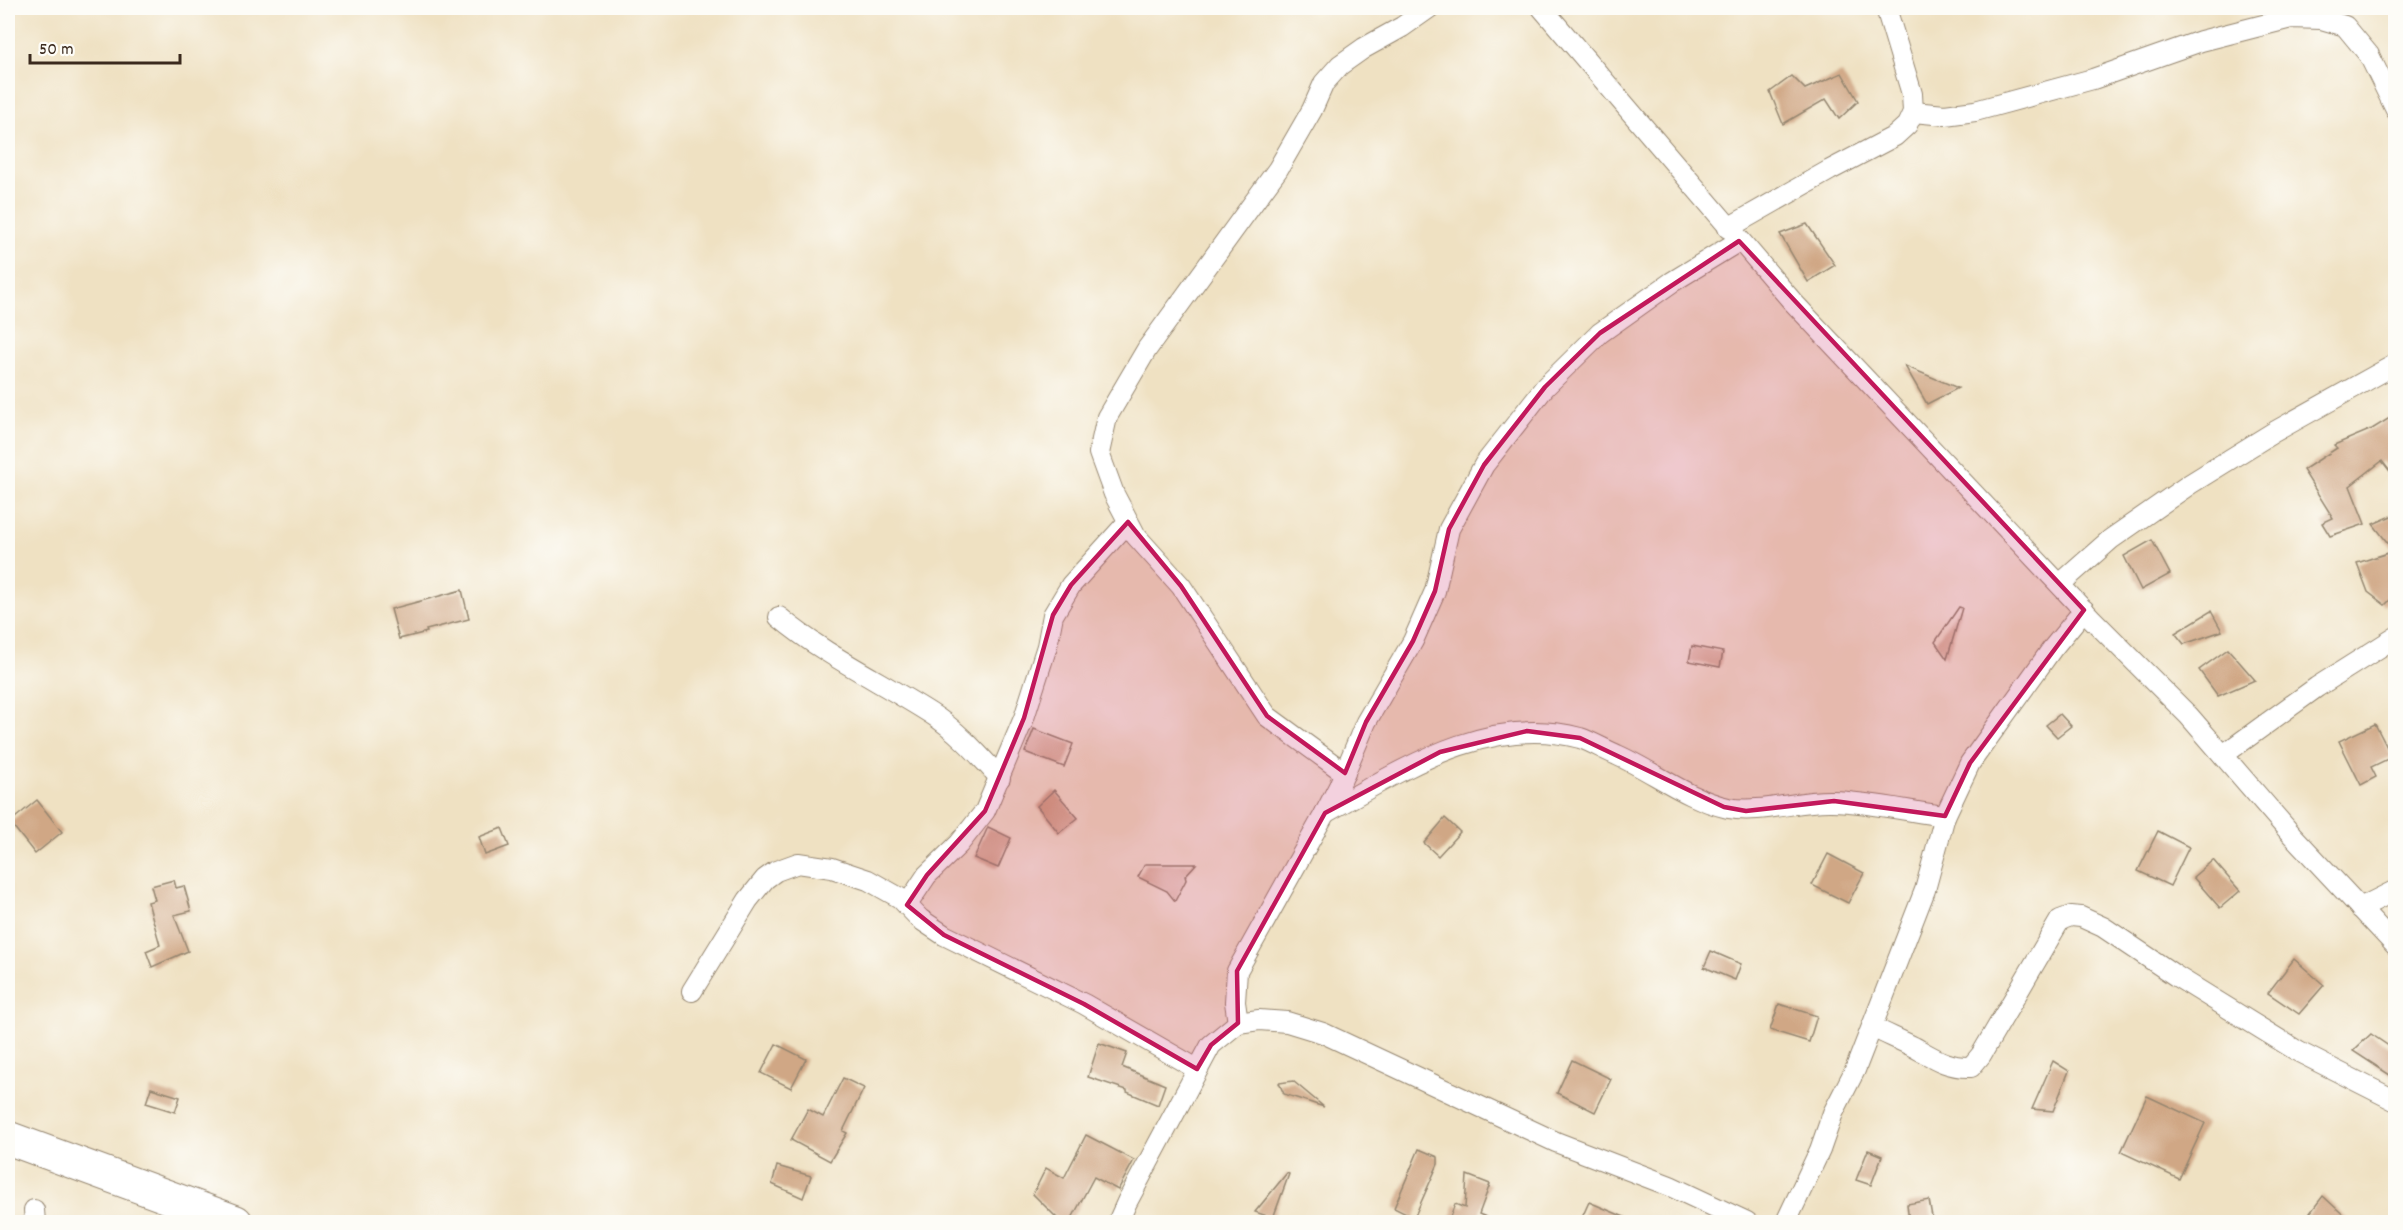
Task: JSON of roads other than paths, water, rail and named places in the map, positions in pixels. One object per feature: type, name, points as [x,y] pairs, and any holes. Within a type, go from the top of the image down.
[{"type":"highway","points":[[8,1138],[236,1222]]},
{"type":"street","points":[[1345,773],[1267,716],[1181,586],[1136,536],[1114,494],[1099,453],[1107,417],[1147,349],[1278,169],[1312,110],[1324,83],[1340,65],[1429,8]]},
{"type":"street","points":[[1542,8],[1733,235],[1792,301],[2060,585],[2189,716],[2292,835],[2396,946]]},
{"type":"street","points":[[1238,1023],[1235,1002],[1237,971],[1283,892],[1345,773],[1366,723],[1413,641],[1435,591],[1449,529],[1484,465],[1545,387],[1600,333],[1733,235],[1830,170],[1895,136],[1906,124],[1913,112],[1912,94],[1886,8]]},
{"type":"street","points":[[1913,112],[1945,115],[1975,111],[2093,79],[2201,41],[2291,18],[2321,19],[2345,26],[2369,55],[2396,110]]},
{"type":"street","points":[[2060,585],[2111,540],[2190,484],[2274,432],[2396,364]]},
{"type":"street","points":[[907,905],[927,874],[958,844],[985,811],[1024,718],[1047,646],[1053,615],[1071,585],[1128,522]]},
{"type":"street","points":[[1786,1222],[1820,1150],[1833,1113],[1856,1070],[1925,890],[1945,816],[1970,763],[2052,649],[2084,610]]},
{"type":"street","points":[[779,617],[802,636],[932,714],[974,750],[1000,778]]},
{"type":"street","points":[[2223,755],[2316,687],[2396,637]]},
{"type":"street","points":[[1325,813],[1440,752],[1488,736],[1527,730],[1580,738],[1628,760],[1661,781],[1690,794],[1735,809],[1746,811],[1802,802],[1834,801],[1945,816]]},
{"type":"street","points":[[692,991],[748,900],[765,879],[787,866],[798,863],[832,868],[868,880],[900,898],[920,919],[944,935],[1084,1004],[1197,1069]]},
{"type":"street","points":[[2360,908],[2396,890]]},
{"type":"street","points":[[1872,1027],[1941,1063],[1960,1068],[1971,1067],[1981,1055],[2060,920],[2071,916],[2081,917],[2103,927],[2186,982],[2300,1052],[2396,1101]]},
{"type":"street","points":[[1118,1222],[1211,1045],[1238,1023],[1259,1020],[1287,1022],[1323,1033],[1556,1142],[1670,1186],[1747,1222]]}]
